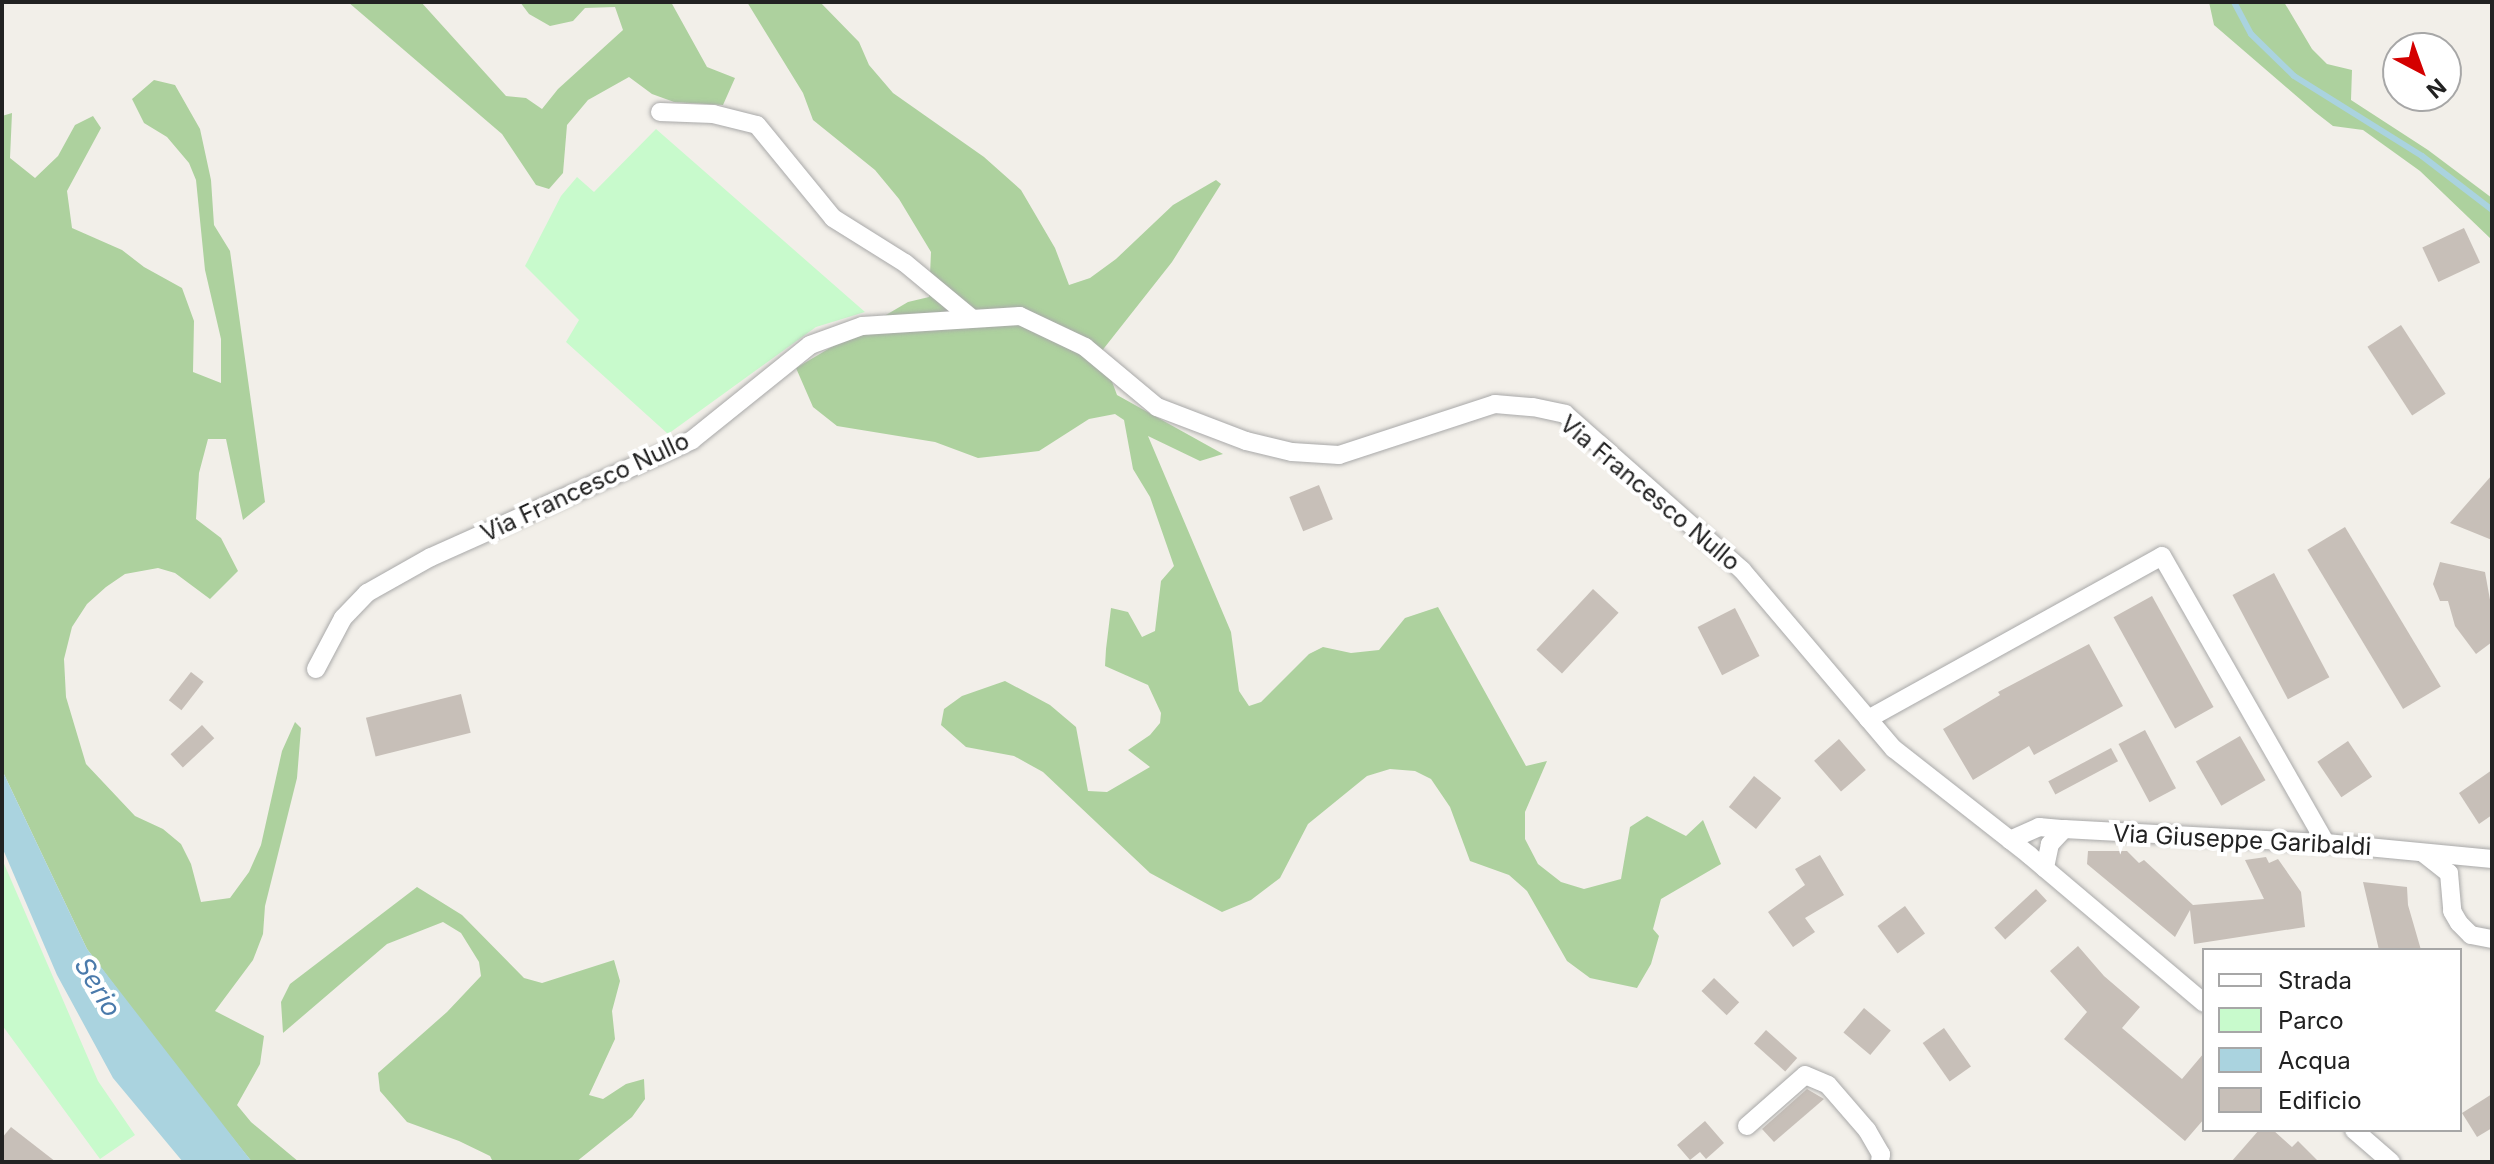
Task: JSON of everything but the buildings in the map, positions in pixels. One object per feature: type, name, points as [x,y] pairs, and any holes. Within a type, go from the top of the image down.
[{"type":"street","points":[[660,112],[713,114],[757,125],[833,218],[905,263],[970,317]]},
{"type":"street","name":"Via Francesco Nullo","points":[[316,669],[343,618],[367,593],[431,557],[692,440],[810,345],[862,326],[1020,316],[1085,347],[1157,407],[1246,441],[1292,452],[1339,455],[1495,404],[1565,414],[1742,570],[1894,749],[2045,868],[2202,1001]]},
{"type":"street","points":[[1868,719],[2162,556],[2326,843]]},
{"type":"street","name":"Via Giuseppe Garibaldi","points":[[2010,840],[2039,827],[2326,843],[2492,859]]},
{"type":"street","points":[[2045,868],[2050,844],[2064,829]]},
{"type":"street","points":[[2421,851],[2449,873],[2452,911],[2459,923],[2471,935],[2492,939]]},
{"type":"street","points":[[1747,1126],[1805,1075],[1828,1085],[1867,1130],[1881,1154],[1880,1162]]},
{"type":"street","points":[[2356,1132],[2391,1162]]},
{"type":"green space","points":[[348,2],[421,2],[506,96],[526,98],[542,109],[558,89],[623,30],[615,7],[585,8],[573,21],[550,26],[529,14],[520,2],[671,2],[707,67],[735,78],[723,105],[674,102],[652,94],[629,77],[588,100],[567,125],[563,173],[549,189],[536,185],[502,134]]},
{"type":"green space","points":[[747,2],[820,2],[859,42],[869,65],[893,93],[984,157],[1021,190],[1055,248],[1069,285],[1090,278],[1116,259],[1173,205],[1216,180],[1221,184],[1172,262],[1101,352],[1117,395],[1223,454],[1200,461],[1148,436],[1231,632],[1239,691],[1249,706],[1261,702],[1309,654],[1323,647],[1351,653],[1379,650],[1405,618],[1438,607],[1526,766],[1547,761],[1525,812],[1525,839],[1538,864],[1561,882],[1584,889],[1621,879],[1630,827],[1647,816],[1686,836],[1703,820],[1721,864],[1661,899],[1653,929],[1659,936],[1651,964],[1637,988],[1590,978],[1567,961],[1527,891],[1509,875],[1470,861],[1450,807],[1431,779],[1415,771],[1390,769],[1367,776],[1308,824],[1280,878],[1251,900],[1222,912],[1150,873],[1043,772],[1014,756],[966,747],[941,725],[944,709],[962,696],[1005,681],[1050,705],[1076,727],[1088,791],[1107,792],[1150,767],[1128,750],[1150,735],[1160,723],[1161,713],[1148,685],[1105,666],[1106,649],[1111,608],[1128,612],[1142,637],[1155,631],[1161,581],[1174,566],[1150,497],[1133,469],[1124,420],[1115,414],[1089,419],[1039,451],[978,458],[935,442],[837,426],[813,407],[796,368],[908,302],[929,297],[931,252],[899,199],[875,170],[813,120],[803,93]]},
{"type":"green space","points":[[2209,2],[2284,2],[2312,49],[2327,64],[2352,70],[2351,100],[2428,150],[2492,198],[2492,240],[2420,171],[2363,130],[2333,126],[2315,112],[2214,25]]},
{"type":"green space","points":[[154,80],[175,85],[200,129],[211,180],[214,225],[230,251],[265,502],[243,520],[226,439],[208,439],[199,473],[196,519],[221,538],[238,571],[210,599],[175,573],[158,568],[125,574],[106,587],[87,604],[72,627],[64,659],[66,697],[86,764],[135,816],[163,829],[181,844],[191,864],[201,902],[230,898],[249,872],[261,845],[282,751],[295,722],[301,728],[297,778],[265,906],[263,934],[253,960],[215,1011],[264,1036],[260,1064],[237,1105],[251,1122],[299,1162],[252,1162],[182,1075],[87,949],[2,770],[2,116],[12,113],[10,158],[35,178],[58,156],[75,125],[93,116],[101,128],[67,191],[72,228],[122,250],[144,267],[182,288],[194,321],[193,372],[221,383],[221,339],[205,270],[196,180],[189,163],[167,137],[144,123],[132,99]]},
{"type":"green space","points":[[656,129],[865,312],[816,327],[668,434],[566,342],[579,320],[525,266],[561,196],[577,177],[594,192]]},
{"type":"green space","points":[[2,859],[98,1081],[135,1135],[100,1159],[2,1025]]},
{"type":"green space","points":[[417,887],[462,915],[524,978],[542,983],[614,960],[620,981],[612,1011],[615,1039],[589,1095],[603,1099],[626,1084],[644,1079],[645,1099],[632,1117],[576,1162],[493,1162],[490,1156],[459,1141],[407,1122],[380,1091],[378,1073],[447,1012],[481,976],[479,962],[461,933],[443,922],[387,944],[283,1033],[281,1002],[290,984]]},
{"type":"water","name":"Serio","points":[[2,770],[87,949],[252,1162],[183,1162],[113,1078],[57,975],[2,847]]},
{"type":"waterway","points":[[2234,2],[2251,34],[2294,76],[2422,156],[2492,210]]}]
